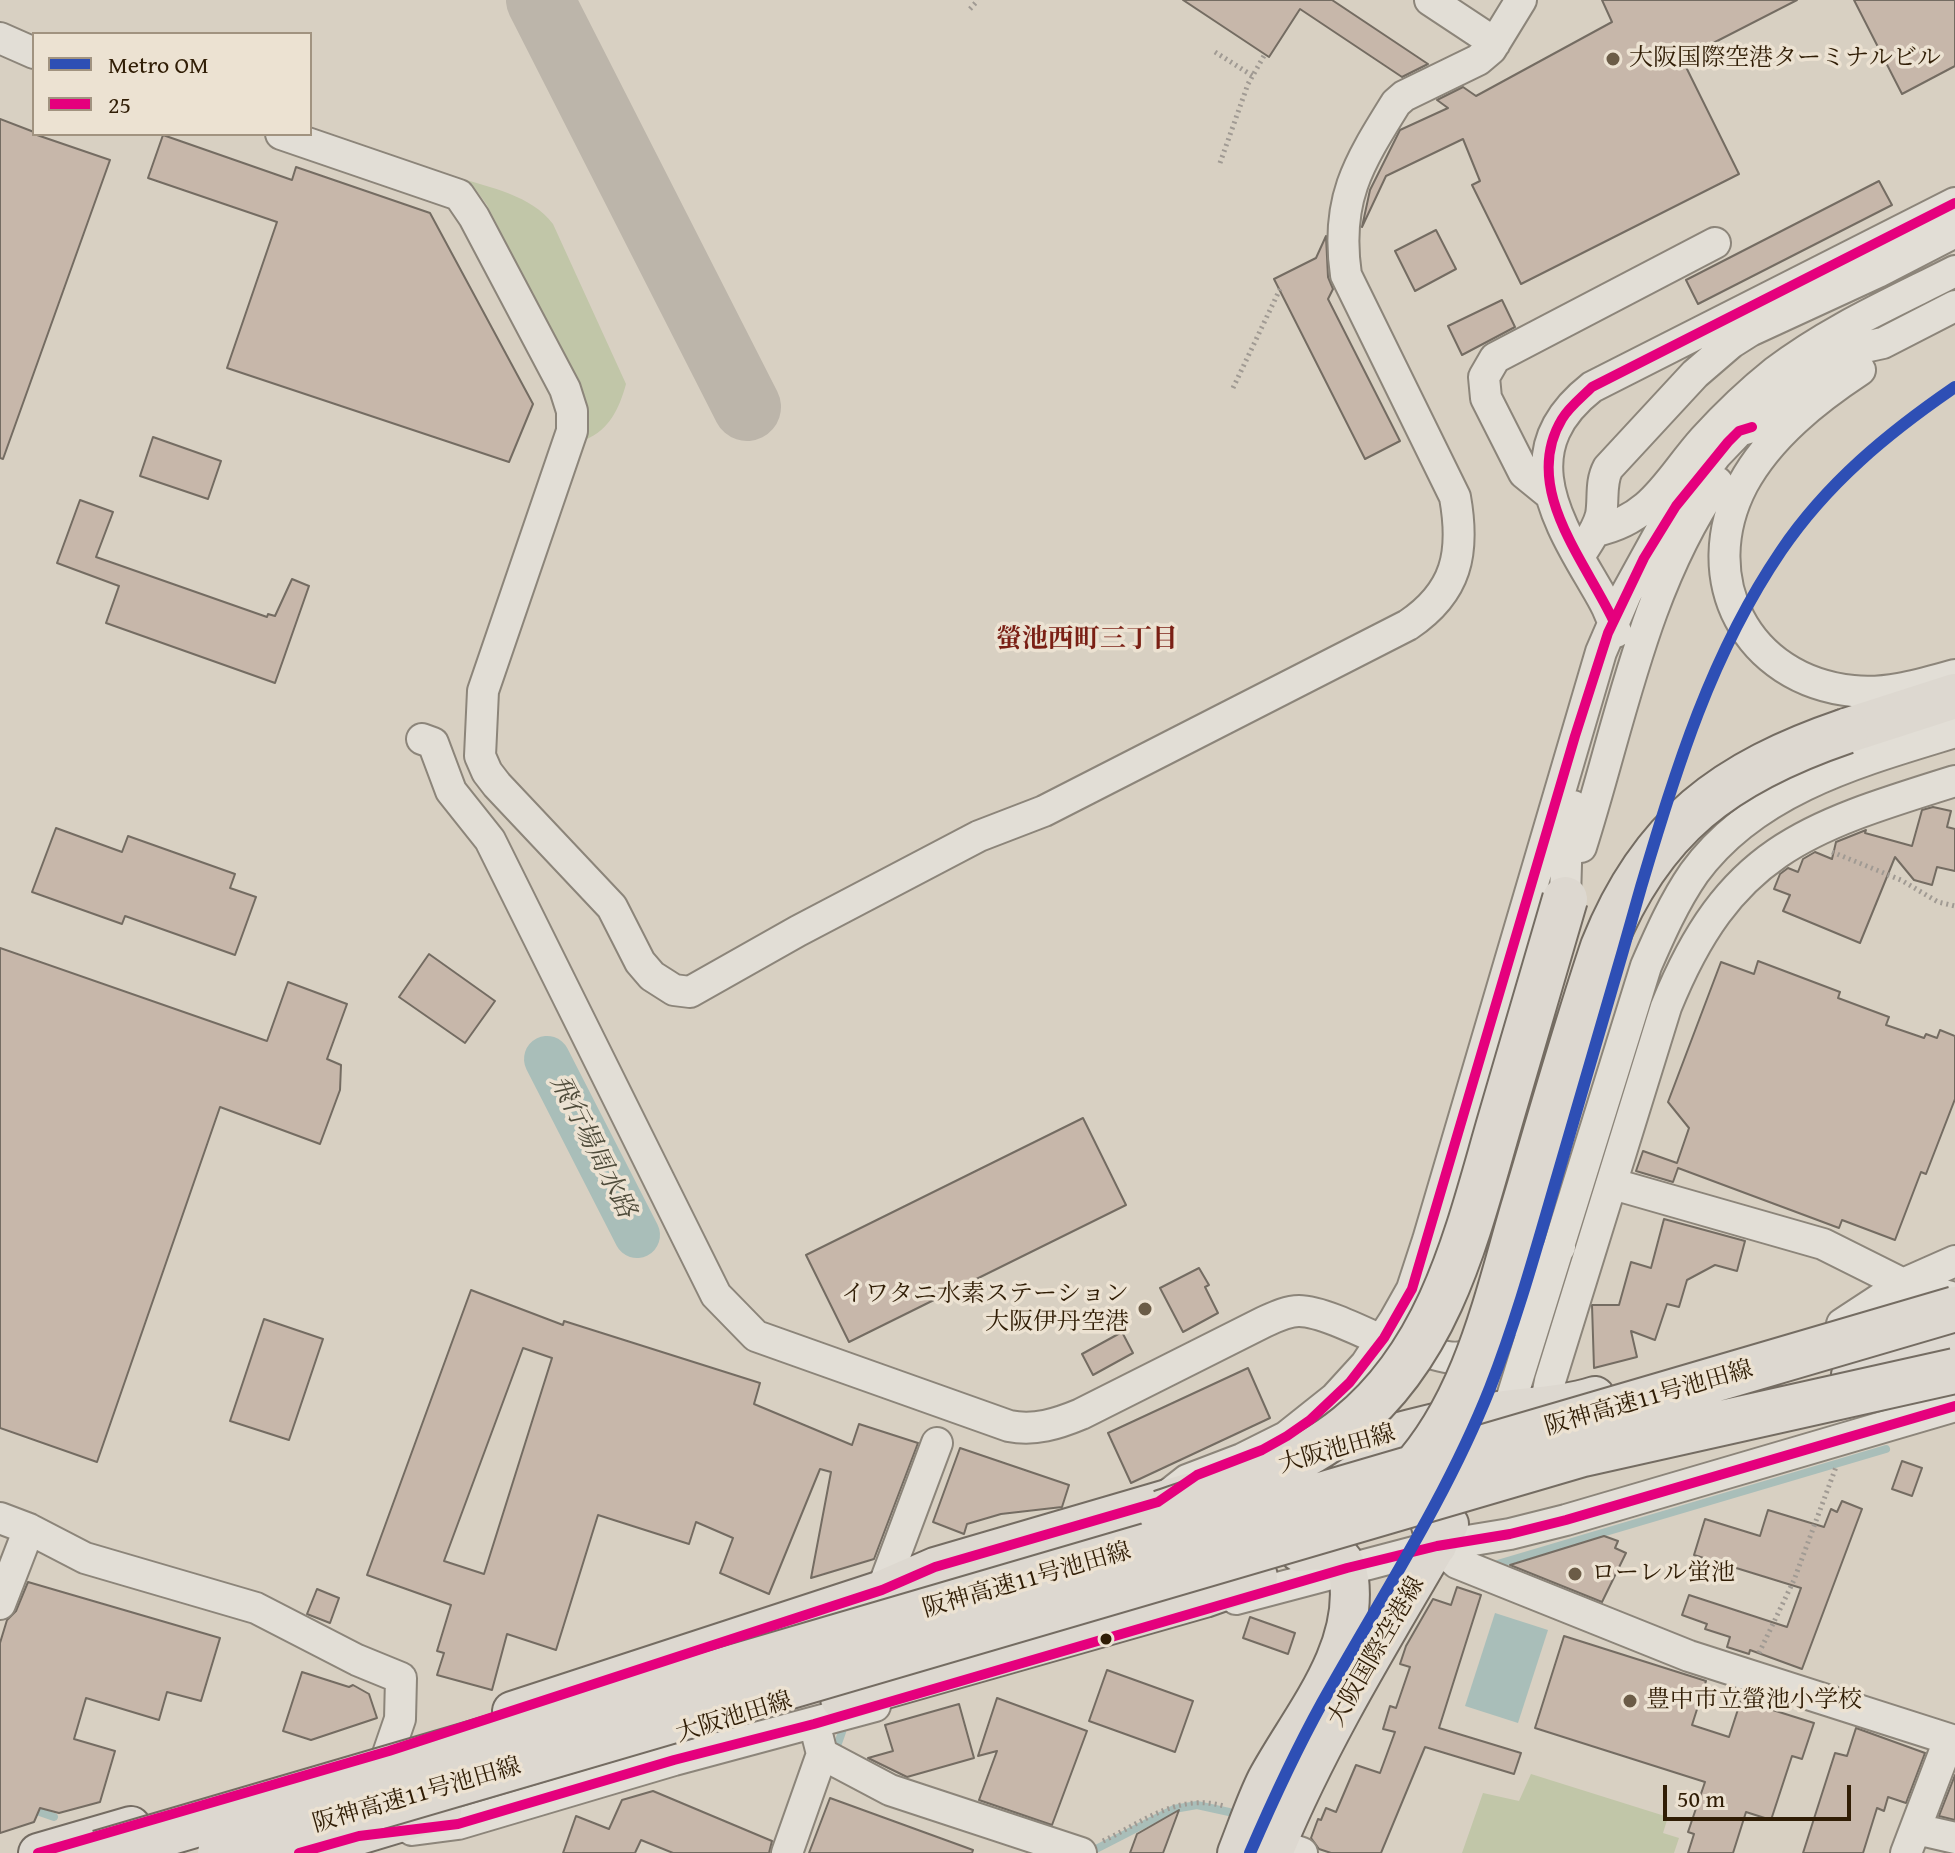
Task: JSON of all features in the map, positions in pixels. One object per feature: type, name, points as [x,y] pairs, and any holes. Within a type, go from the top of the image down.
[{"type":"highway","points":[[334,1841],[528,1779],[843,1698],[1204,1595],[1255,1577],[1339,1534],[1378,1505],[1428,1453],[1460,1399],[1500,1288],[1603,947],[1617,911],[1637,876],[1676,827],[1718,792],[1785,753],[1955,696]]},
{"type":"highway","points":[[753,1661],[939,1590],[1230,1489],[1313,1450],[1348,1427],[1375,1402],[1421,1342],[1453,1273],[1565,899]]},
{"type":"highway","name":"阪神高速11号池田線","points":[[99,1853],[753,1661],[1952,1291]]},
{"type":"highway","points":[[1583,1454],[1955,1346]]},
{"type":"highway","name":"阪神高速11号池田線","points":[[220,1853],[334,1841],[1583,1454],[1955,1371]]},
{"type":"main road","name":"大阪池田線","points":[[38,1853],[389,1751],[882,1590],[935,1567],[1425,1425],[1574,1402],[1952,1291]]},
{"type":"main road","name":"大阪池田線","points":[[334,1841],[666,1738],[1299,1552],[1442,1523],[1955,1363]]},
{"type":"main road","name":"大阪国際空港線","points":[[1284,1850],[1330,1734],[1442,1523],[1526,1408]]},
{"type":"main road","points":[[935,1567],[953,1576],[964,1576],[1055,1560],[1139,1542],[1393,1474],[1404,1474],[1414,1479],[1442,1523]]},
{"type":"main road","points":[[1299,1552],[1324,1550],[1335,1553],[1347,1568]]},
{"type":"main road","name":"大阪国際空港線","points":[[1237,1853],[1267,1781],[1337,1655],[1350,1606],[1347,1568]]},
{"type":"street","points":[[1430,0],[1495,43]]},
{"type":"street","points":[[287,136],[459,195],[474,217],[565,389],[572,411],[572,431],[483,691],[480,756],[497,785],[612,907],[640,962],[652,976],[674,990],[690,992],[979,836],[1044,811],[1408,625],[1435,605],[1446,588],[1459,554],[1460,530],[1455,497],[1346,275],[1341,243],[1348,192],[1367,150],[1396,103],[1478,60],[1495,43],[1521,0]]},
{"type":"street","points":[[0,38],[32,52]]},
{"type":"street","points":[[1565,899],[1567,829],[1619,647],[1605,600],[1556,512],[1551,495],[1548,449],[1554,429],[1572,403],[1592,387],[1955,203]]},
{"type":"street","points":[[1579,557],[1596,531],[1604,476],[1608,468],[1713,357],[1750,331],[1878,272],[1955,232]]},
{"type":"street","points":[[1551,495],[1524,473],[1486,398],[1484,377],[1495,358],[1715,243]]},
{"type":"street","points":[[1596,531],[1620,524],[1646,509],[1727,415],[1797,356],[1840,329],[1955,271]]},
{"type":"street","points":[[1158,1502],[1187,1480],[1242,1459],[1300,1428],[1358,1375],[1407,1300],[1428,1240],[1575,736],[1613,620],[1650,547],[1676,506],[1739,431],[1752,427],[1784,399],[1860,348],[1883,343],[1955,306]]},
{"type":"street","points":[[1883,343],[1866,366],[1793,422],[1752,470],[1740,492],[1725,537],[1727,585],[1735,611],[1758,645],[1790,672],[1814,682],[1836,689],[1870,692],[1901,689],[1955,675]]},
{"type":"street","points":[[1565,899],[1639,653],[1671,564],[1703,503],[1749,440],[1752,427]]},
{"type":"street","points":[[1526,1408],[1560,1247],[1646,966],[1671,912],[1702,863],[1749,817],[1793,791],[1857,764],[1955,732]]},
{"type":"street","points":[[422,739],[433,743],[451,791],[490,840],[716,1295],[756,1336],[937,1402],[1022,1428],[1055,1425],[1289,1312],[1303,1311],[1321,1316],[1410,1353],[1420,1350],[1452,1359],[1487,1343],[1528,1294],[1560,1247]]},
{"type":"street","points":[[1526,1408],[1550,1381],[1666,1007],[1698,938],[1726,898],[1766,860],[1803,836],[1865,809],[1955,781]]},
{"type":"street","points":[[1575,1196],[1610,1194],[1823,1244],[1903,1284],[1952,1291]]},
{"type":"street","points":[[1842,1324],[1903,1284]]},
{"type":"street","points":[[1407,1300],[1420,1350]]},
{"type":"street","points":[[334,1841],[458,1824],[674,1760],[814,1724],[1347,1568],[1442,1523],[1510,1534],[1955,1406]]},
{"type":"street","points":[[882,1590],[937,1443]]},
{"type":"street","points":[[0,1518],[85,1558],[256,1608],[357,1660],[401,1678],[400,1719],[389,1751],[334,1841]]},
{"type":"street","points":[[1442,1523],[1457,1563],[1689,1656],[1952,1741],[1911,1841],[1955,1838]]},
{"type":"street","points":[[0,1604],[29,1529]]},
{"type":"street","points":[[787,1853],[822,1754],[814,1724]]},
{"type":"street","points":[[822,1754],[890,1790],[1080,1852]]},
{"type":"path","points":[[970,9],[978,0]]},
{"type":"path","points":[[1215,52],[1253,76]]},
{"type":"path","points":[[1220,163],[1253,76],[1265,54]]},
{"type":"path","points":[[1233,388],[1280,289]]},
{"type":"path","points":[[1826,850],[1901,880],[1938,902],[1955,906]]},
{"type":"path","points":[[1748,1676],[1790,1588],[1836,1466]]},
{"type":"path","points":[[1080,1852],[1173,1805],[1210,1802],[1231,1808]]},
{"type":"green space","points":[[457,177],[522,199],[553,224],[626,384],[607,424],[585,440],[589,418],[584,395],[487,205],[476,190]]},
{"type":"green space","points":[[1531,1774],[1668,1817],[1663,1833],[1679,1838],[1674,1853],[1462,1853],[1483,1793],[1519,1801]]},
{"type":"water","points":[[1495,1613],[1548,1630],[1518,1723],[1465,1706]]},
{"type":"building","points":[[1183,0],[1332,0],[1428,64],[1402,77],[1300,9],[1269,57]]},
{"type":"building","points":[[1602,0],[1797,0],[1682,59],[1739,174],[1521,284],[1472,185],[1480,181],[1463,139],[1386,176],[1362,227],[1370,190],[1400,130],[1448,108],[1437,100],[1463,87],[1476,96],[1612,22]]},
{"type":"building","name":"大阪国際空港ターミナルビル","points":[[1854,0],[1955,0],[1955,66],[1902,94]]},
{"type":"building","points":[[0,119],[32,131],[32,136],[110,160],[3,459],[0,458]]},
{"type":"building","points":[[163,136],[166,136],[292,180],[296,167],[430,213],[533,404],[509,462],[227,368],[277,222],[148,178]]},
{"type":"building","points":[[1879,181],[1892,205],[1698,304],[1686,280]]},
{"type":"building","points":[[1436,230],[1456,269],[1415,291],[1395,251]]},
{"type":"building","points":[[1326,236],[1328,277],[1333,289],[1328,299],[1400,441],[1365,459],[1274,279],[1316,258]]},
{"type":"building","points":[[1502,300],[1515,327],[1462,355],[1448,326]]},
{"type":"building","points":[[153,437],[221,461],[208,499],[140,476]]},
{"type":"building","points":[[80,500],[113,512],[96,557],[267,617],[268,614],[275,616],[292,579],[309,586],[275,683],[106,623],[119,586],[57,563]]},
{"type":"building","points":[[1933,807],[1951,811],[1947,827],[1955,829],[1955,871],[1937,867],[1932,885],[1914,880],[1895,857],[1860,943],[1783,911],[1790,895],[1774,889],[1780,874],[1788,868],[1798,872],[1803,859],[1815,852],[1832,859],[1836,842],[1866,830],[1865,833],[1912,846],[1922,810]]},
{"type":"building","points":[[56,828],[122,852],[128,836],[235,874],[230,888],[256,897],[235,955],[125,916],[122,924],[32,892]]},
{"type":"building","points":[[0,948],[267,1041],[288,982],[347,1004],[327,1059],[341,1065],[340,1090],[320,1144],[220,1107],[97,1462],[0,1428]]},
{"type":"building","points":[[429,954],[495,1001],[465,1043],[399,997]]},
{"type":"building","points":[[1758,961],[1840,992],[1838,998],[1889,1017],[1886,1025],[1924,1038],[1926,1034],[1937,1038],[1940,1030],[1955,1036],[1955,1099],[1926,1174],[1921,1172],[1895,1240],[1842,1220],[1839,1228],[1678,1168],[1673,1182],[1636,1171],[1643,1151],[1677,1163],[1689,1128],[1668,1102],[1721,962],[1754,974]]},
{"type":"building","points":[[1083,1118],[1126,1205],[849,1342],[806,1255]]},
{"type":"building","points":[[1664,1219],[1745,1241],[1737,1271],[1715,1265],[1687,1280],[1679,1307],[1667,1304],[1655,1340],[1631,1331],[1637,1357],[1594,1368],[1592,1305],[1619,1305],[1631,1262],[1651,1268]]},
{"type":"building","points":[[1199,1268],[1209,1285],[1205,1287],[1218,1313],[1183,1332],[1160,1288]]},
{"type":"building","points":[[471,1290],[563,1325],[564,1321],[760,1383],[754,1404],[852,1445],[859,1424],[918,1443],[874,1559],[811,1578],[831,1472],[820,1469],[769,1594],[720,1573],[733,1538],[696,1522],[689,1544],[598,1515],[556,1650],[507,1634],[492,1690],[437,1675],[444,1653],[437,1651],[451,1605],[367,1575]],"holes":[[[523,1348],[552,1358],[484,1574],[444,1561]]]},
{"type":"building","points":[[264,1319],[323,1339],[289,1440],[230,1421]]},
{"type":"building","points":[[1122,1332],[1133,1353],[1093,1375],[1082,1354]]},
{"type":"building","points":[[1248,1368],[1270,1418],[1131,1483],[1108,1433]]},
{"type":"building","points":[[960,1448],[1069,1485],[1062,1507],[1001,1514],[967,1524],[964,1534],[933,1522]]},
{"type":"building","points":[[1902,1461],[1922,1468],[1912,1496],[1892,1489]]},
{"type":"building","points":[[1842,1501],[1862,1509],[1802,1669],[1750,1650],[1749,1654],[1727,1647],[1730,1637],[1705,1629],[1707,1624],[1682,1615],[1689,1595],[1787,1627],[1801,1588],[1694,1555],[1705,1519],[1760,1536],[1768,1510],[1824,1527],[1831,1509],[1837,1512]]},
{"type":"building","name":"ローレル蛍池","points":[[1604,1536],[1618,1541],[1615,1548],[1626,1553],[1602,1602],[1510,1565]]},
{"type":"building","points":[[28,1582],[220,1638],[201,1701],[167,1692],[159,1720],[86,1698],[74,1739],[115,1751],[100,1802],[59,1813],[40,1808],[34,1822],[0,1833],[0,1643],[7,1620],[16,1611]]},
{"type":"building","points":[[1457,1587],[1481,1595],[1439,1728],[1521,1753],[1514,1774],[1425,1747],[1381,1853],[1331,1853],[1319,1849],[1311,1838],[1318,1819],[1321,1820],[1326,1808],[1336,1812],[1356,1765],[1380,1773],[1395,1732],[1383,1729],[1390,1706],[1396,1708],[1410,1667],[1400,1664],[1406,1646],[1433,1599],[1451,1605]]},
{"type":"building","points":[[317,1589],[339,1598],[330,1623],[307,1614]]},
{"type":"building","points":[[1250,1617],[1295,1633],[1288,1654],[1243,1638]]},
{"type":"building","points":[[1564,1636],[1706,1681],[1692,1725],[1729,1737],[1741,1700],[1814,1723],[1802,1759],[1792,1756],[1771,1820],[1746,1812],[1733,1853],[1688,1853],[1694,1834],[1688,1832],[1705,1782],[1535,1728]]},
{"type":"building","points":[[1107,1670],[1193,1701],[1175,1752],[1089,1721]]},
{"type":"building","points":[[302,1672],[349,1687],[353,1685],[369,1694],[377,1718],[311,1740],[283,1731]]},
{"type":"building","points":[[997,1698],[1087,1731],[1052,1825],[979,1800],[997,1751],[978,1756]]},
{"type":"building","points":[[959,1704],[974,1758],[907,1777],[868,1758],[893,1751],[885,1725]]},
{"type":"building","points":[[1856,1728],[1925,1753],[1906,1803],[1888,1797],[1884,1811],[1877,1808],[1863,1853],[1803,1853],[1835,1753],[1847,1756]]},
{"type":"building","points":[[1955,1775],[1955,1820],[1939,1816]]},
{"type":"building","points":[[653,1791],[772,1841],[769,1853],[673,1853],[641,1840],[635,1853],[563,1853],[576,1816],[609,1829],[622,1800]]},
{"type":"building","points":[[830,1798],[973,1850],[972,1853],[809,1853]]},
{"type":"building","points":[[1179,1810],[1163,1853],[1130,1853],[1137,1834]]},
{"type":"waterway","name":"飛行場周水路","points":[[547,1059],[637,1235]]},
{"type":"waterway","points":[[1494,1565],[1886,1449]]},
{"type":"waterway","points":[[836,1749],[842,1732]]},
{"type":"waterway","points":[[1094,1850],[1174,1809],[1197,1805],[1229,1812]]},
{"type":"waterway","points":[[28,1808],[54,1817]]},
{"type":"taxiway","points":[[540,0],[747,407]]},
{"type":"metro line","name":"OM","points":[[1250,1853],[1302,1740],[1433,1509],[1490,1388],[1526,1282],[1668,799],[1715,671],[1756,590],[1818,503],[1883,441],[1955,387]]},
{"type":"transit line","name":"25","points":[[1613,620],[1573,548],[1552,496],[1549,471],[1551,445],[1568,410],[1592,387],[1955,203]]},
{"type":"transit line","name":"25","points":[[38,1853],[389,1751],[882,1590],[935,1567],[1158,1502],[1197,1475],[1262,1450],[1310,1420],[1350,1382],[1384,1338],[1412,1289],[1608,633],[1644,558],[1676,506],[1728,442],[1739,431],[1752,427]]},
{"type":"transit line","name":"25","points":[[299,1853],[359,1836],[458,1824],[674,1760],[814,1724],[1347,1568],[1566,1520],[1955,1406]]},
{"type":"place","name":"大阪国際空港ターミナルビル","points":[[1613,59]]},
{"type":"place","name":"イワタニ水素ステーション 大阪伊丹空港","points":[[1145,1309]]},
{"type":"place","name":"ローレル蛍池","points":[[1575,1574]]},
{"type":"place","name":"豊中市立螢池小学校","points":[[1630,1701]]},
{"type":"district","name":"螢池西町三丁目","points":[[1087,640]]}]
